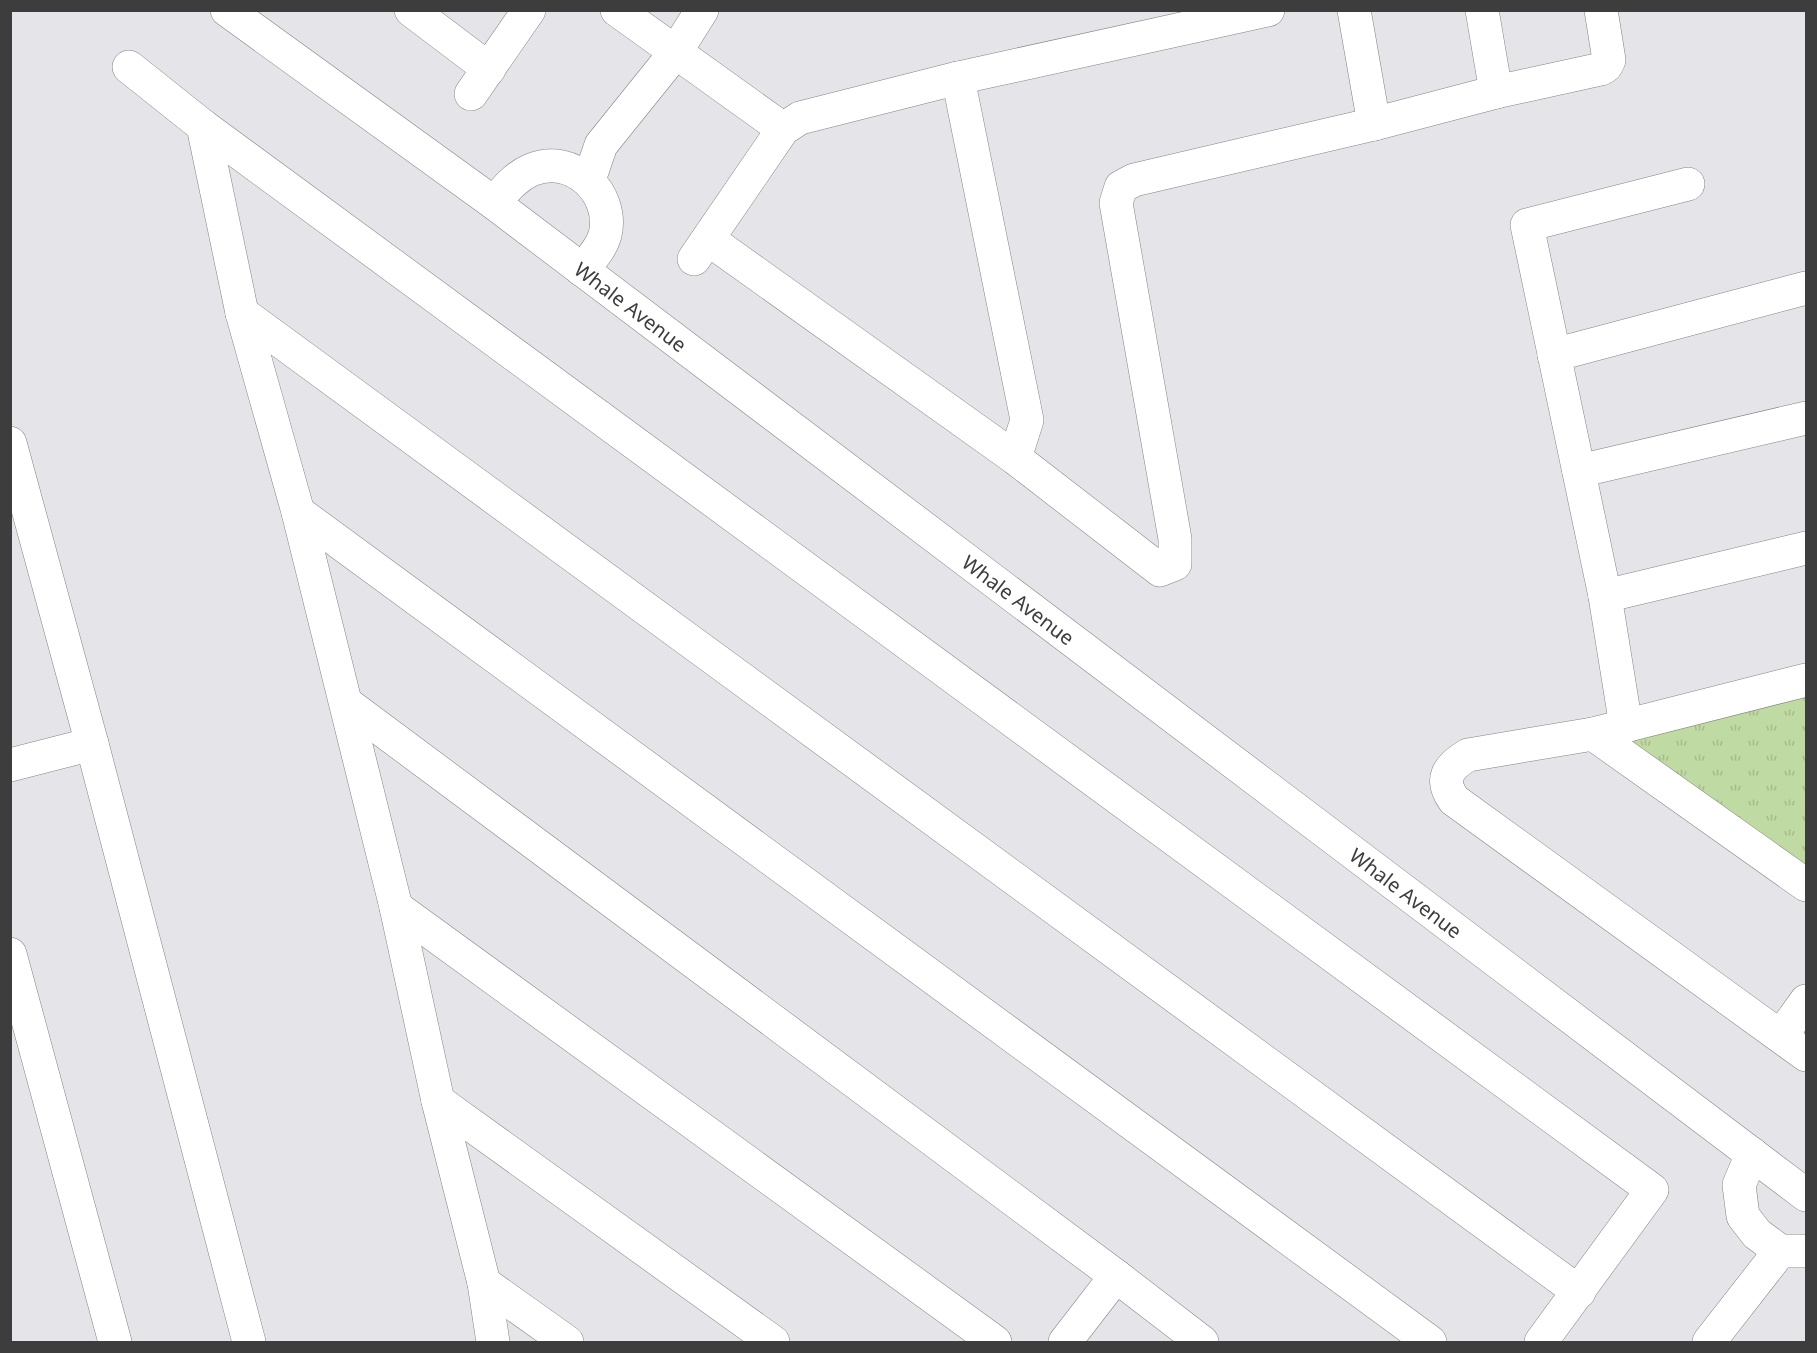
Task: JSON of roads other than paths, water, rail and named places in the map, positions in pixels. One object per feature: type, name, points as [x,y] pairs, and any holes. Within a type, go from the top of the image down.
[{"type":"street","name":"Whale Avenue","points":[[227,10],[494,203],[1806,1195]]},
{"type":"street","points":[[411,10],[480,81],[530,10]]},
{"type":"street","points":[[617,10],[783,129]]},
{"type":"street","points":[[589,180],[601,145],[675,53],[702,10]]},
{"type":"street","points":[[1268,10],[958,78],[800,118],[783,129],[701,249],[1015,458],[1160,570],[1175,564],[1175,539],[1116,203],[1121,187],[1134,180],[1374,124],[1606,66],[1609,60],[1601,10]]},
{"type":"street","points":[[1354,10],[1374,124]]},
{"type":"street","points":[[1482,10],[1496,92]]},
{"type":"street","points":[[129,67],[203,126],[1652,1190],[1541,1342]]},
{"type":"street","points":[[958,78],[1027,420],[1015,458]]},
{"type":"street","points":[[203,126],[242,313],[298,512],[396,908],[438,1101],[483,1284],[493,1342]]},
{"type":"street","points":[[494,203],[509,184],[534,168],[562,167],[576,171],[589,180],[598,192],[607,221],[598,250],[582,270]]},
{"type":"street","points":[[1626,726],[1605,596],[1527,225],[1688,184]]},
{"type":"street","points":[[1554,355],[1806,288]]},
{"type":"street","points":[[242,313],[1579,1292]]},
{"type":"street","points":[[1579,471],[1806,418]]},
{"type":"street","points":[[10,443],[92,744],[249,1342]]},
{"type":"street","points":[[298,512],[1430,1342]]},
{"type":"street","points":[[1605,596],[1806,548]]},
{"type":"street","points":[[1806,680],[1593,734],[1468,755],[1456,762],[1446,776],[1447,789],[1454,800],[1806,1055]]},
{"type":"street","points":[[346,703],[1202,1342]]},
{"type":"street","points":[[1593,734],[1806,885]]},
{"type":"street","points":[[10,765],[92,744]]},
{"type":"street","points":[[396,908],[995,1342]]},
{"type":"street","points":[[10,954],[115,1342]]},
{"type":"street","points":[[1781,1036],[1806,1001]]},
{"type":"street","points":[[438,1101],[773,1342]]},
{"type":"street","points":[[1709,1342],[1793,1251],[1757,1234],[1743,1216],[1739,1185],[1752,1154]]},
{"type":"street","points":[[1065,1342],[1116,1276]]},
{"type":"street","points":[[483,1284],[567,1342]]}]
